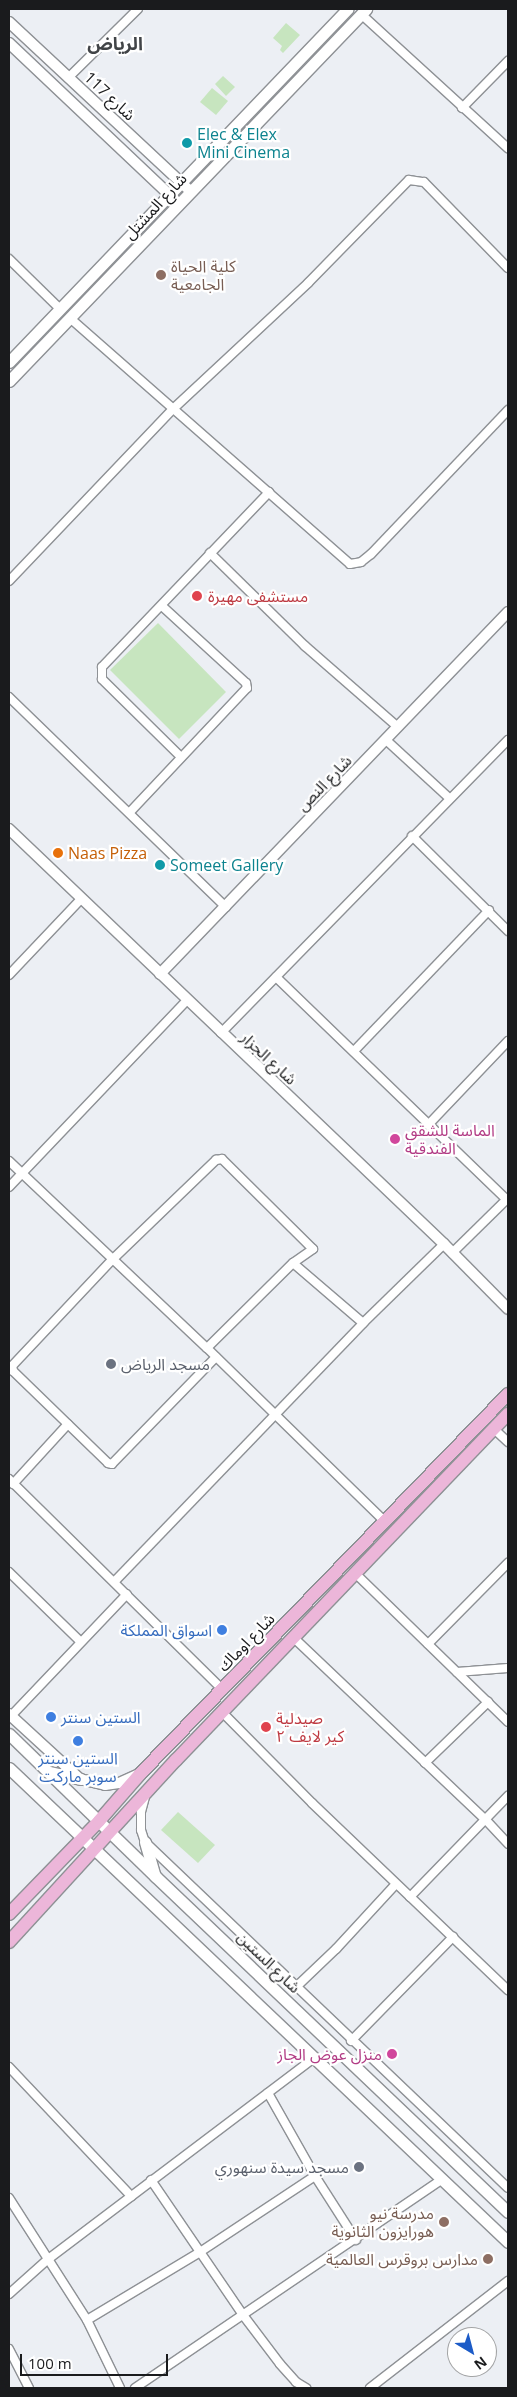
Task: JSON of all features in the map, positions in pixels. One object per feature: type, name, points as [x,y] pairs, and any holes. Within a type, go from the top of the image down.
[{"type":"main road","name":"شارع المشتل","points":[[9,362],[348,9]]},
{"type":"main road","name":"شارع المشتل","points":[[9,381],[364,12]]},
{"type":"main road","name":"شارع اوماك","points":[[9,1914],[99,1821],[140,1774],[508,1394]]},
{"type":"main road","name":"شارع اوماك","points":[[9,1942],[146,1792],[295,1639],[508,1414]]},
{"type":"main road","name":"شارع الستين","points":[[9,1734],[154,1876],[508,2212]]},
{"type":"main road","points":[[9,1768],[508,2242]]},
{"type":"main road","points":[[45,1770],[80,1779]]},
{"type":"main road","points":[[145,1842],[154,1876]]},
{"type":"main road","points":[[57,1863],[71,1876]]},
{"type":"main road","points":[[201,1950],[215,1932]]},
{"type":"street","points":[[68,78],[138,9]]},
{"type":"street","points":[[364,12],[462,108],[508,148]]},
{"type":"street","name":"شارع 117","points":[[9,22],[191,192]]},
{"type":"street","name":"شارع 117","points":[[9,43],[179,204]]},
{"type":"street","points":[[462,108],[508,61]]},
{"type":"street","points":[[142,169],[153,157]]},
{"type":"street","points":[[9,581],[173,409],[308,283],[409,180],[424,182],[508,268]]},
{"type":"street","points":[[9,260],[60,309]]},
{"type":"street","points":[[71,318],[350,564],[361,562],[508,410]]},
{"type":"street","points":[[181,757],[102,679],[102,667],[269,492]]},
{"type":"street","points":[[210,553],[306,646],[398,727]]},
{"type":"street","points":[[130,812],[247,688],[246,683],[162,606]]},
{"type":"street","name":"شارع النص","points":[[160,974],[508,612]]},
{"type":"street","points":[[9,697],[130,812],[226,907]]},
{"type":"street","points":[[386,740],[450,798]]},
{"type":"street","points":[[221,1033],[508,740]]},
{"type":"street","name":"شارع الجزار","points":[[9,829],[444,1244],[508,1309]]},
{"type":"street","points":[[412,836],[508,930]]},
{"type":"street","points":[[9,974],[81,898]]},
{"type":"street","points":[[354,1051],[489,910]]},
{"type":"street","points":[[276,977],[428,1125],[508,1199],[452,1253]]},
{"type":"street","points":[[9,1187],[187,1000]]},
{"type":"street","points":[[428,1125],[508,1041]]},
{"type":"street","points":[[207,1348],[293,1263],[314,1249],[222,1159],[216,1160],[114,1259],[12,1366],[12,1371],[108,1463],[115,1462],[216,1357]]},
{"type":"street","points":[[9,1161],[207,1348],[385,1522]]},
{"type":"street","points":[[115,1581],[363,1323],[444,1244]]},
{"type":"street","points":[[293,1263],[363,1323]]},
{"type":"street","points":[[68,1424],[11,1481],[115,1581],[223,1690]]},
{"type":"street","points":[[494,1429],[508,1442]]},
{"type":"street","points":[[428,1644],[508,1563]]},
{"type":"street","points":[[9,1572],[80,1641]]},
{"type":"street","points":[[356,1574],[508,1722]]},
{"type":"street","points":[[127,1594],[10,1715],[80,1779],[105,1785],[119,1783],[140,1774]]},
{"type":"street","points":[[295,1639],[485,1819],[508,1844]]},
{"type":"street","points":[[457,1672],[508,1668]]},
{"type":"street","points":[[425,1764],[488,1702]]},
{"type":"street","points":[[223,1713],[396,1884],[508,1990]]},
{"type":"street","points":[[146,1792],[141,1812],[141,1830],[145,1842],[295,1988],[508,2188]]},
{"type":"street","points":[[410,1897],[508,1796]]},
{"type":"street","points":[[295,1988],[336,1949],[396,1884]]},
{"type":"street","points":[[351,2041],[453,1937]]},
{"type":"street","points":[[9,2294],[48,2260],[130,2196],[314,2058]]},
{"type":"street","points":[[9,2066],[130,2196]]},
{"type":"street","points":[[268,2093],[315,2176],[356,2240]]},
{"type":"street","points":[[88,2320],[200,2252],[315,2176]]},
{"type":"street","points":[[134,2388],[356,2240],[443,2179]]},
{"type":"street","points":[[151,2180],[280,2364],[296,2382],[306,2388]]},
{"type":"street","points":[[9,2198],[88,2320],[120,2388]]},
{"type":"street","points":[[370,2388],[508,2281]]},
{"type":"street","points":[[9,2349],[29,2388]]},
{"type":"green space","points":[[286,23],[300,35],[283,53],[280,50],[282,46],[273,38]]},
{"type":"green space","points":[[223,76],[235,87],[226,96],[215,84]]},
{"type":"green space","points":[[212,88],[228,101],[216,115],[200,102]]},
{"type":"green space","points":[[158,623],[226,692],[179,739],[110,670]]},
{"type":"green space","points":[[178,1812],[215,1845],[198,1863],[161,1830]]},
{"type":"place","name":"Elec & Elex Mini Cinema","points":[[187,143]]},
{"type":"place","name":"كلية الحياة الجامعية","points":[[161,275]]},
{"type":"place","name":"مستشفى مهيرة","points":[[197,596]]},
{"type":"place","name":"Naas Pizza","points":[[58,853]]},
{"type":"place","name":"Someet Gallery","points":[[160,865]]},
{"type":"place","name":"الماسة للشقق الفندقية","points":[[395,1139]]},
{"type":"place","name":"مسجد الرياض","points":[[111,1364]]},
{"type":"place","name":"اسواق المملكة","points":[[222,1630]]},
{"type":"place","name":"الستين سنتر","points":[[51,1717]]},
{"type":"place","name":"صيدلية كير لايف ٢","points":[[266,1727]]},
{"type":"place","name":"الستين سنتر سوبر ماركت","points":[[78,1741]]},
{"type":"place","name":"منزل عوض الجاز","points":[[392,2054]]},
{"type":"place","name":"مسجد سيدة سنهوري","points":[[359,2167]]},
{"type":"place","name":"مدرسة نيو هورايزون الثانوية","points":[[444,2222]]},
{"type":"place","name":"مدارس بروقرس العالمية","points":[[488,2259]]},
{"type":"district","name":"الرياض","points":[[115,43]]}]
